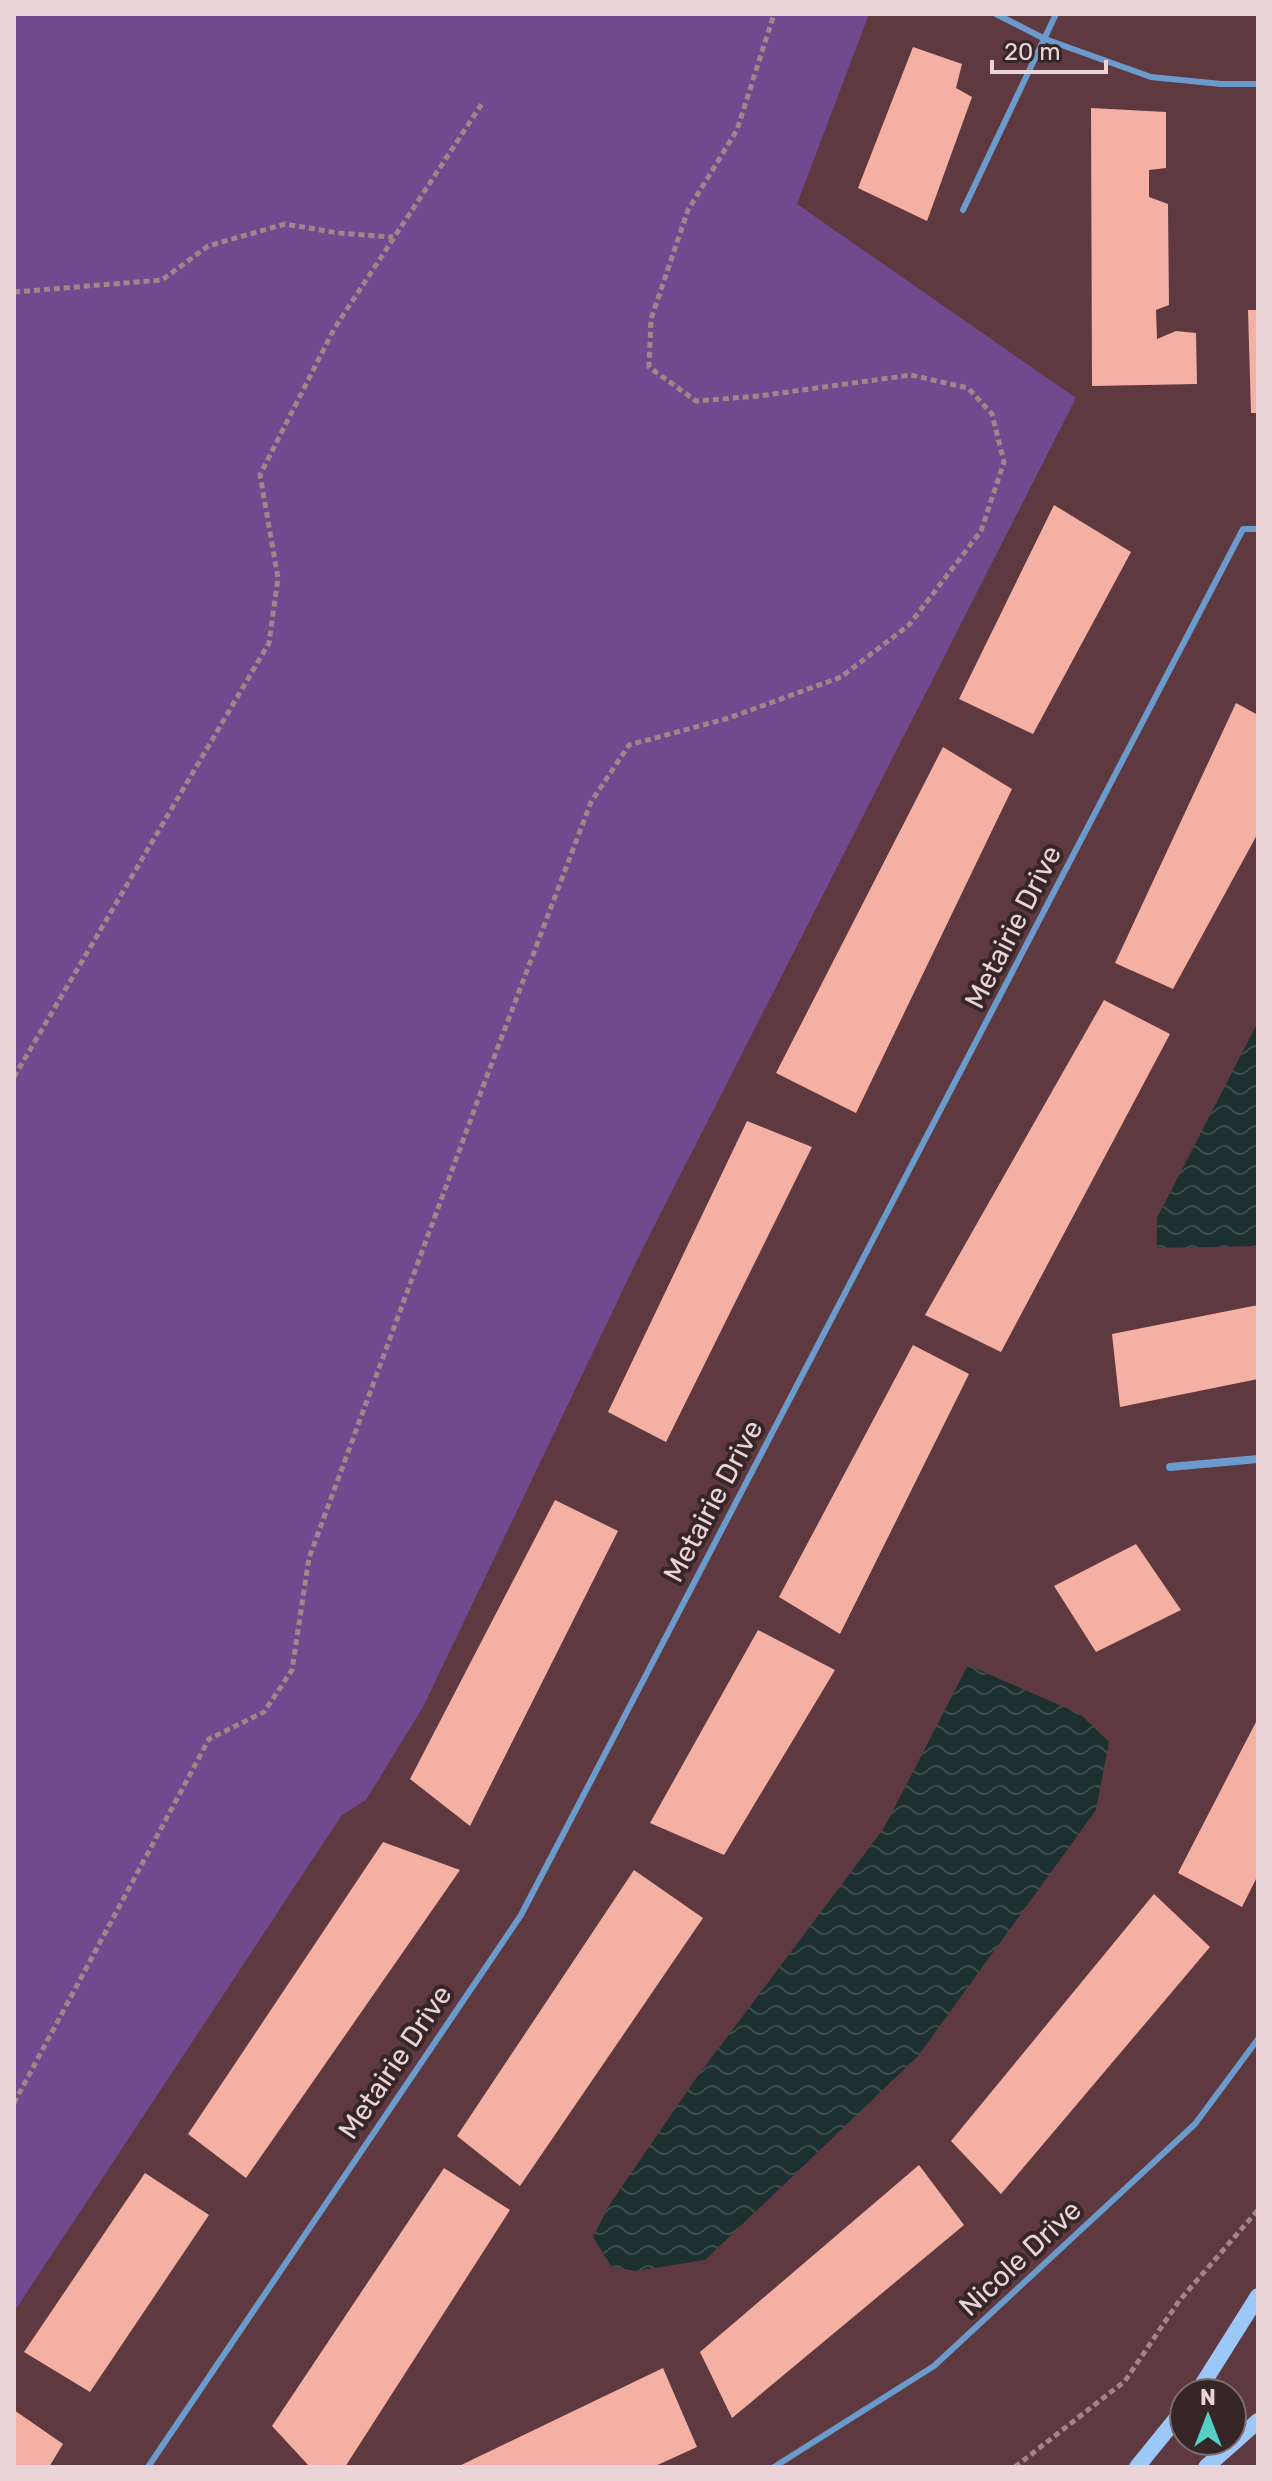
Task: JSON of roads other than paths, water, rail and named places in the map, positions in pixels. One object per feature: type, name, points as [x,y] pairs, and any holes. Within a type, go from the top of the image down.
[{"type":"main road","points":[[1207,2377],[1258,2296]]},
{"type":"main road","points":[[1206,2467],[1258,2421]]},
{"type":"main road","points":[[1137,2467],[1168,2429]]},
{"type":"street","points":[[1170,1467],[1258,1459]]},
{"type":"lane","points":[[996,14],[1045,39],[1151,77],[1221,84],[1258,84]]},
{"type":"lane","points":[[963,210],[1056,14]]},
{"type":"lane","name":"Metairie Drive","points":[[148,2467],[521,1915],[1243,529],[1258,529]]},
{"type":"lane","name":"Nicole Drive","points":[[774,2467],[934,2366],[1053,2259],[1195,2124],[1258,2039]]},
{"type":"water","points":[[1258,1022],[1258,1246],[1157,1248],[1157,1218]]},
{"type":"water","points":[[968,1665],[1080,1714],[1109,1742],[1096,1810],[918,2056],[705,2260],[635,2271],[611,2266],[593,2237],[610,2204],[697,2077],[884,1828]]}]
